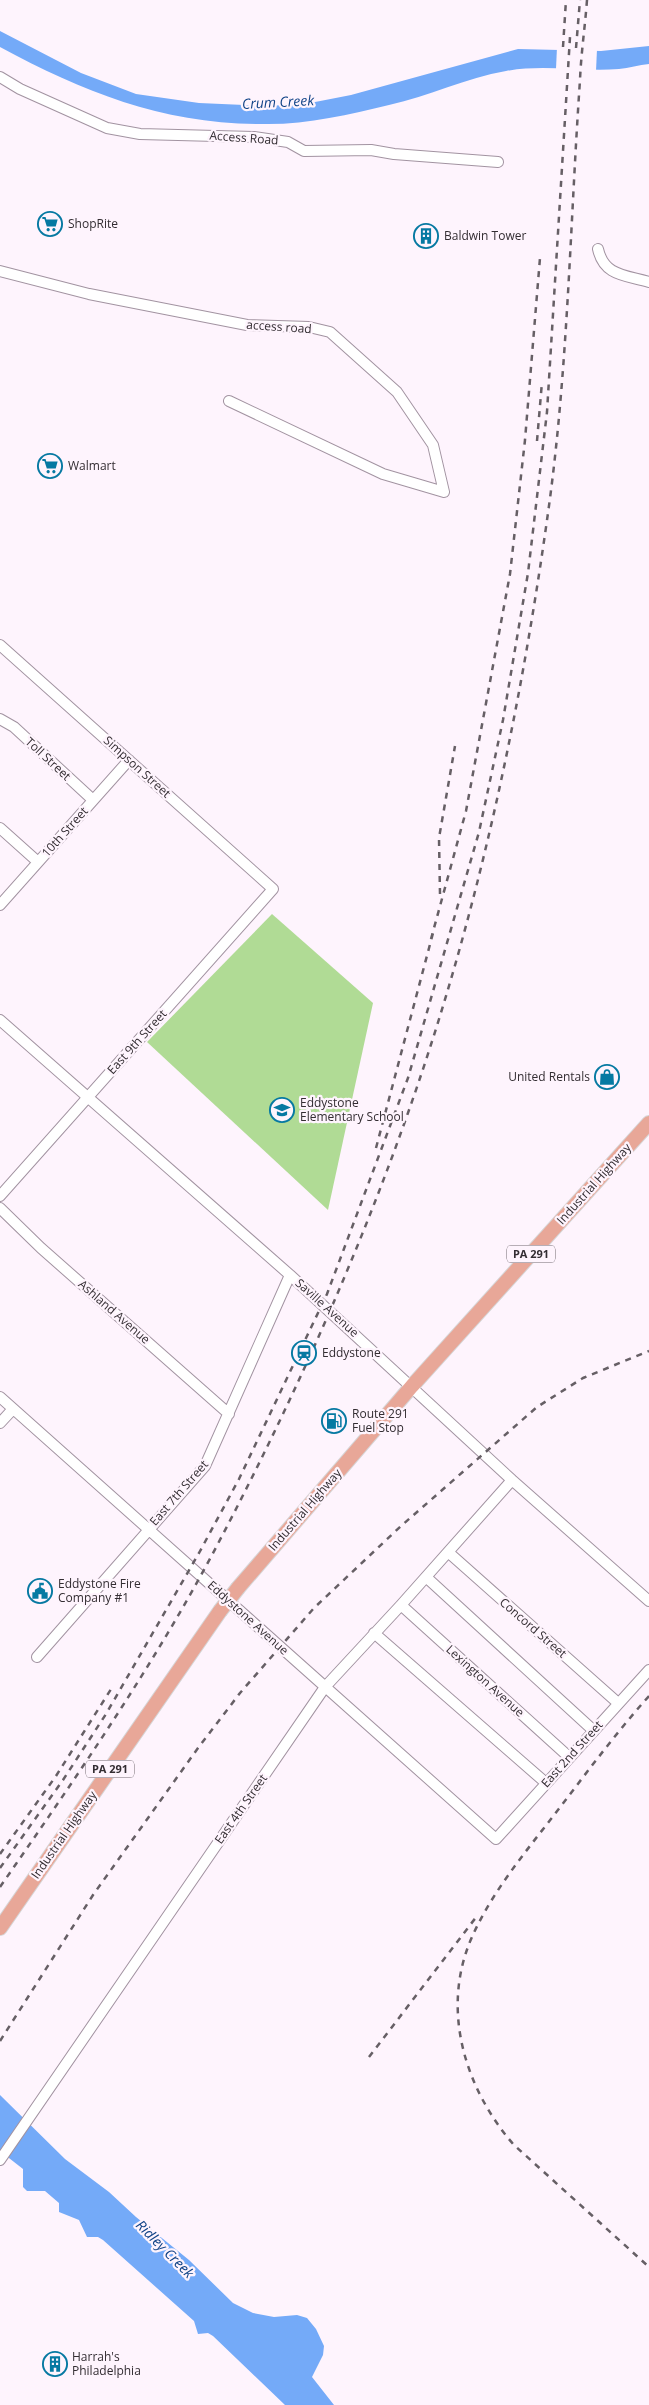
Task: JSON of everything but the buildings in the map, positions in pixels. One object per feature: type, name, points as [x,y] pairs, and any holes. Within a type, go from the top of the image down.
[{"type":"main road","name":"Industrial Highway","points":[[0,1928],[220,1611],[238,1588],[412,1386],[649,1123]]},
{"type":"street","name":"Access Road","points":[[0,78],[107,128],[140,134],[254,137],[288,142],[304,151],[371,150],[394,154],[498,162]]},
{"type":"street","points":[[598,248],[601,262],[610,270],[649,282]]},
{"type":"street","name":"access road","points":[[0,271],[89,294],[246,325],[309,327],[330,332],[397,392],[433,445],[444,492],[382,474],[229,401]]},
{"type":"street","name":"Simpson Street","points":[[0,644],[273,889]]},
{"type":"street","name":"Toll Street","points":[[0,720],[14,727],[93,800]]},
{"type":"street","name":"10th Street","points":[[0,904],[129,760]]},
{"type":"street","points":[[0,828],[38,862]]},
{"type":"street","name":"East 9th Street","points":[[0,1196],[273,889]]},
{"type":"street","name":"Saville Avenue","points":[[0,1020],[290,1274],[512,1480],[649,1601]]},
{"type":"street","name":"Ashland Avenue","points":[[0,1208],[41,1248],[229,1414]]},
{"type":"street","name":"East 7th Street","points":[[37,1657],[148,1528],[205,1466],[290,1274]]},
{"type":"street","name":"Eddystone Avenue","points":[[0,1397],[496,1839]]},
{"type":"street","points":[[0,1424],[13,1409]]},
{"type":"street","name":"East 4th Street","points":[[0,2160],[325,1687],[512,1480]]},
{"type":"street","name":"Concord Street","points":[[448,1552],[618,1702]]},
{"type":"street","points":[[426,1577],[594,1731]]},
{"type":"street","name":"Lexington Avenue","points":[[401,1605],[569,1757]]},
{"type":"street","points":[[374,1633],[546,1783]]},
{"type":"street","name":"East 2nd Street","points":[[496,1839],[618,1702],[649,1670]]},
{"type":"green space","points":[[272,914],[373,1003],[328,1210],[147,1042]]},
{"type":"water","points":[[0,31],[81,73],[136,94],[199,103],[269,106],[310,103],[351,95],[518,49],[601,51],[649,46],[649,64],[605,70],[520,69],[491,74],[404,101],[326,119],[278,124],[226,123],[158,112],[94,92],[32,64],[0,47]]},
{"type":"water","name":"Ridley Creek","points":[[0,2095],[65,2159],[109,2192],[136,2217],[189,2260],[233,2303],[253,2313],[274,2317],[297,2315],[307,2318],[316,2329],[324,2346],[323,2355],[312,2377],[334,2405],[285,2405],[213,2336],[208,2333],[198,2334],[194,2321],[103,2240],[98,2237],[87,2237],[79,2220],[59,2212],[59,2203],[45,2191],[27,2191],[23,2187],[23,2169],[0,2151]]},
{"type":"pier","points":[[557,47],[597,49],[596,71],[556,69]]},
{"type":"railway","points":[[563,47],[566,0]]},
{"type":"railway","points":[[576,48],[580,0]]},
{"type":"railway","points":[[0,1887],[84,1765],[137,1683],[188,1598],[242,1498],[298,1382],[350,1264],[397,1145],[441,1014],[480,873],[497,801],[525,658],[548,513],[560,405],[587,0]]},
{"type":"railway","points":[[0,1868],[63,1780],[106,1714],[199,1553],[239,1479],[327,1294],[408,1078],[479,832],[503,720],[528,573],[547,412],[570,37]]},
{"type":"railway","points":[[431,939],[466,811],[510,574],[525,440],[540,258]]},
{"type":"railway","points":[[537,441],[542,382]]},
{"type":"railway","points":[[440,894],[439,838],[455,746]]},
{"type":"railway","points":[[376,1148],[433,933]]},
{"type":"railway","points":[[0,2041],[93,1895],[198,1748],[240,1693],[314,1608],[401,1526],[537,1407],[583,1378],[649,1351]]},
{"type":"railway","points":[[0,1854],[56,1776],[113,1686]]},
{"type":"railway","points":[[649,1696],[600,1755],[520,1859],[489,1904],[472,1937],[463,1964],[458,1992],[458,2020],[471,2074],[482,2099],[497,2123],[514,2145],[649,2267]]},
{"type":"railway","points":[[369,2057],[477,1916]]},
{"type":"place","name":"ShopRite","points":[[50,224]]},
{"type":"place","name":"Baldwin Tower","points":[[426,236]]},
{"type":"place","name":"Walmart","points":[[50,466]]},
{"type":"place","name":"United Rentals","points":[[607,1077]]},
{"type":"place","name":"Eddystone Elementary School","points":[[282,1110]]},
{"type":"place","name":"Eddystone","points":[[304,1353]]},
{"type":"place","name":"Route 291 Fuel Stop","points":[[334,1421]]},
{"type":"place","name":"Eddystone Fire Company #1","points":[[40,1591]]},
{"type":"place","name":"Harrah's Philadelphia","points":[[55,2364]]},
{"type":"water label","name":"Crum Creek","points":[[278,102]]}]
